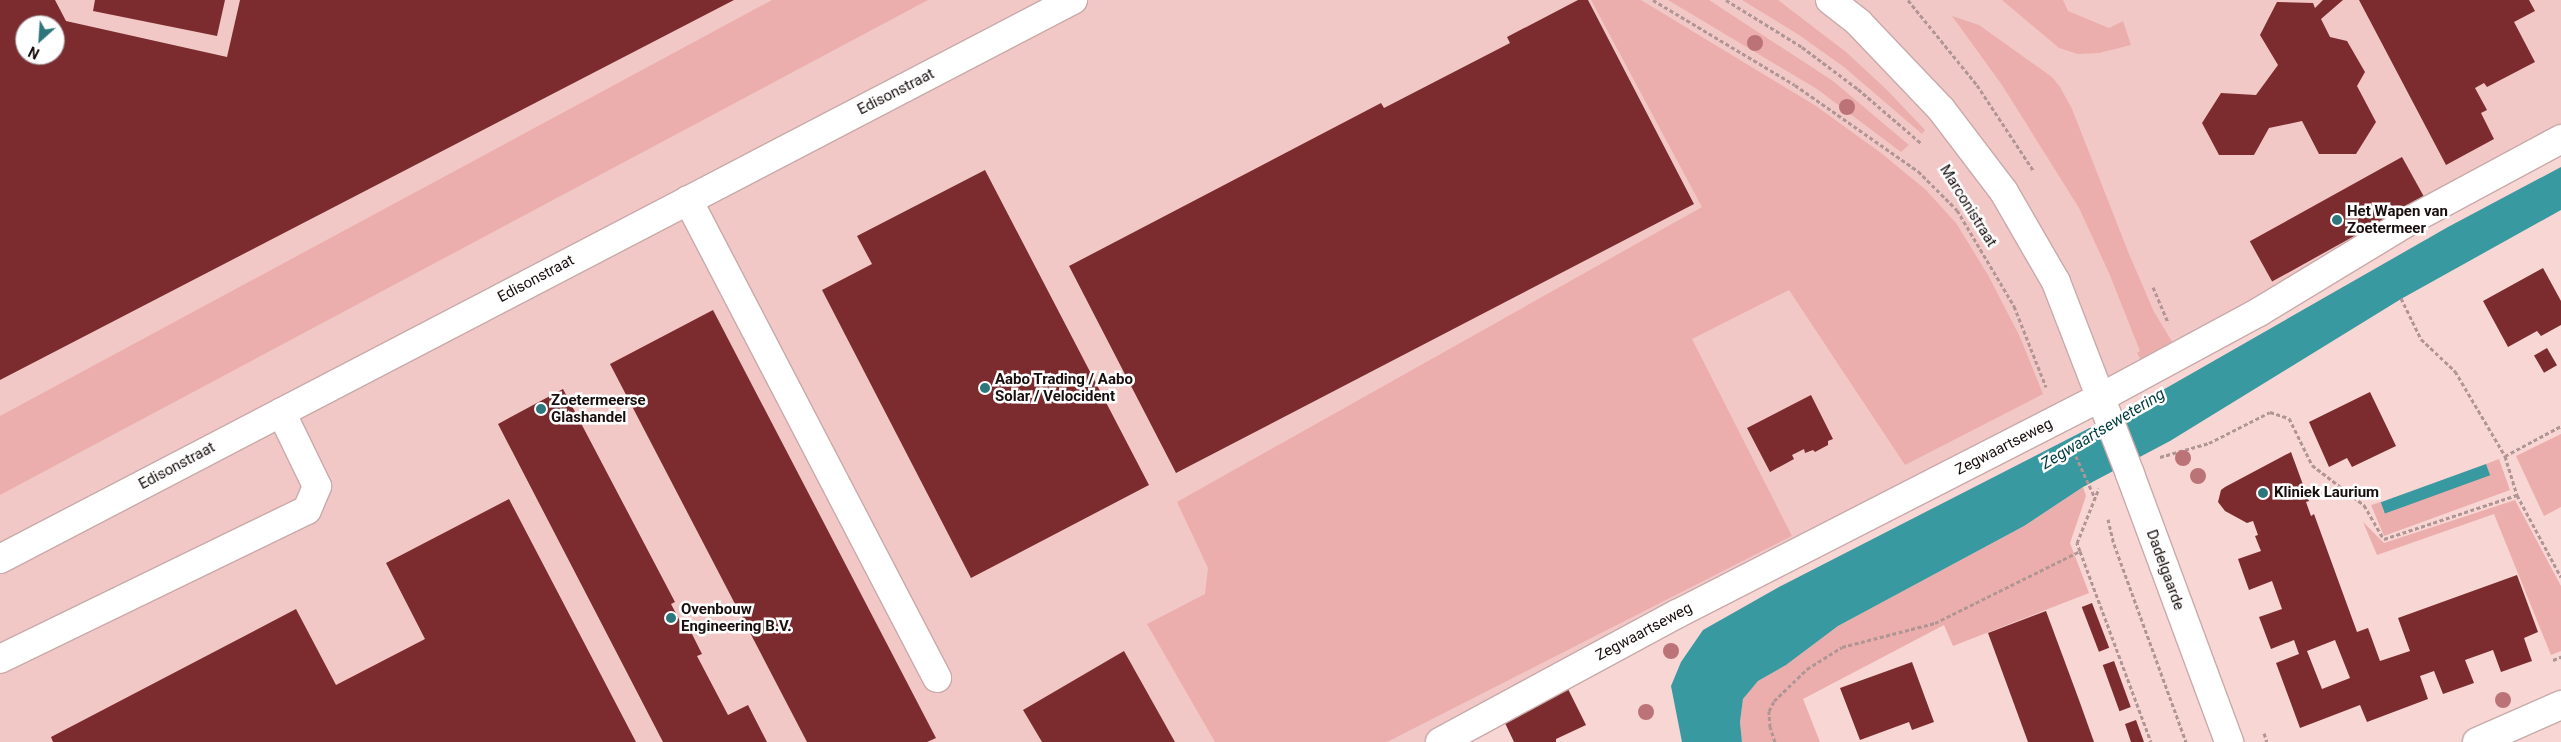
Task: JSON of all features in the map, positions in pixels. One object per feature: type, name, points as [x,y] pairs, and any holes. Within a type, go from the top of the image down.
[{"type":"street","name":"Edisonstraat","points":[[0,559],[1073,0]]},
{"type":"street","points":[[1830,0],[1859,23],[1905,69],[1941,109],[2004,192],[2056,282],[2102,403]]},
{"type":"street","name":"Zegwaartseweg","points":[[1440,742],[1677,614],[2102,403],[2259,312],[2409,221],[2561,139]]},
{"type":"street","points":[[688,200],[937,678]]},
{"type":"street","name":"Dadelgaarde","points":[[2102,403],[2229,742]]},
{"type":"street","points":[[0,659],[307,510],[317,486],[281,412]]},
{"type":"street","points":[[2477,742],[2561,705]]},
{"type":"path","points":[[1653,0],[1795,85],[1918,171],[1957,210],[2014,306],[2061,425],[2095,498]]},
{"type":"path","points":[[1726,0],[1802,47],[1858,89],[1928,148]]},
{"type":"path","points":[[2401,298],[2421,339],[2455,372],[2505,456],[2517,495],[2561,578]]},
{"type":"path","points":[[2159,458],[2209,443],[2270,412],[2289,418],[2312,465],[2364,505],[2384,539],[2517,495]]},
{"type":"path","points":[[2505,456],[2561,426]]},
{"type":"path","points":[[2102,494],[2100,485],[2077,543],[2151,742]]},
{"type":"path","points":[[2106,510],[2114,544],[2186,742]]},
{"type":"path","points":[[1775,742],[1770,727],[1769,711],[1774,701],[1807,669],[1842,647],[1935,623],[2080,551]]},
{"type":"path","points":[[2553,660],[2561,657]]},
{"type":"shaded area","points":[[0,0],[2561,0],[2561,136],[1432,742],[0,742]]},
{"type":"shaded area","points":[[772,0],[928,0],[0,495],[0,416]]},
{"type":"shaded area","points":[[1591,0],[1641,0],[1816,106],[1881,153],[1926,190],[1956,223],[1988,275],[2020,337],[2043,394],[1905,465],[1789,290],[1692,339],[1792,536],[1387,742],[1215,742],[1147,624],[1205,594],[1208,568],[1177,502],[1702,207]]},
{"type":"shaded area","points":[[1668,0],[1709,0],[1833,81],[1909,145],[1901,152],[1817,89]]},
{"type":"shaded area","points":[[1742,0],[1778,0],[1846,52],[1886,89],[1925,130],[1922,134],[1844,67],[1799,35]]},
{"type":"shaded area","points":[[2002,0],[2063,0],[2068,11],[2109,28],[2123,21],[2131,45],[2099,53],[2078,54],[2059,48]]},
{"type":"shaded area","points":[[1952,16],[1979,25],[2052,77],[2060,87],[2072,109],[2154,312],[2173,343],[2141,360],[2137,353],[2140,351],[2109,273],[2079,208],[2002,85]]},
{"type":"shaded area","points":[[2561,434],[2561,507],[2544,516],[2516,456]]},
{"type":"shaded area","points":[[2499,459],[2510,490],[2384,536],[2371,505],[2381,502],[2384,512],[2489,475],[2486,464]]},
{"type":"shaded area","points":[[2083,487],[2086,496],[2070,543],[2089,593],[1953,646],[1944,625],[1803,699],[1820,742],[1742,742],[1740,722],[1743,699],[1758,681],[1786,665],[1838,626],[2024,526]]},
{"type":"shaded area","points":[[2515,500],[2561,586],[2561,651],[2551,655],[2494,514],[2377,555],[2363,522],[2384,543]]},
{"type":"water","name":"Zegwaartsewetering","points":[[2561,167],[2561,210],[2401,299],[2170,441],[2083,487],[2024,526],[1838,626],[1786,665],[1758,681],[1743,699],[1740,722],[1742,742],[1682,742],[1671,686],[1681,662],[1703,630],[1779,587],[2154,395],[2448,227]]},
{"type":"water","points":[[2486,464],[2490,475],[2385,514],[2381,502]]},
{"type":"building","points":[[0,0],[55,0],[63,15],[15,15],[15,65],[65,65],[65,19],[66,21],[227,57],[240,0],[734,0],[0,380]]},
{"type":"building","points":[[95,0],[225,0],[217,36],[93,11]]},
{"type":"building","points":[[1578,0],[1588,0],[1694,204],[1176,473],[1069,266],[1381,103],[1384,108],[1510,43],[1507,37]]},
{"type":"building","points":[[2323,0],[2343,0],[2321,19],[2330,37],[2347,41],[2365,72],[2357,86],[2376,122],[2356,154],[2319,154],[2302,121],[2269,128],[2254,155],[2219,155],[2202,123],[2221,93],[2256,95],[2278,65],[2260,35],[2277,2],[2313,3],[2315,8]]},
{"type":"building","points":[[2359,0],[2529,0],[2535,11],[2514,22],[2535,62],[2487,87],[2484,83],[2475,88],[2487,110],[2481,113],[2494,139],[2446,165]]},
{"type":"building","name":"Het Wapen van Zoetermeer","points":[[2402,157],[2424,197],[2272,282],[2250,241]]},
{"type":"building","name":"Aabo Trading / Aabo Solar / Velocident","points":[[985,170],[1149,485],[971,578],[822,290],[872,264],[857,236]]},
{"type":"building","points":[[2543,268],[2561,301],[2561,325],[2541,336],[2537,331],[2508,347],[2483,301]]},
{"type":"building","points":[[713,310],[936,738],[927,742],[807,742],[610,364]]},
{"type":"building","points":[[2547,348],[2557,365],[2544,373],[2534,356]]},
{"type":"building","points":[[563,389],[675,602],[671,604],[680,621],[684,618],[702,654],[697,656],[728,715],[748,705],[767,742],[663,742],[498,424]]},
{"type":"building","points":[[2370,392],[2396,446],[2352,467],[2347,458],[2329,467],[2309,422]]},
{"type":"building","points":[[1811,395],[1833,439],[1828,441],[1828,445],[1815,452],[1813,450],[1805,453],[1804,449],[1792,455],[1794,459],[1770,472],[1747,428]]},
{"type":"building","points":[[2291,452],[2309,501],[2306,502],[2311,516],[2314,514],[2357,632],[2368,628],[2380,661],[2410,651],[2398,618],[2517,575],[2538,632],[2524,638],[2532,661],[2501,672],[2493,650],[2465,660],[2474,683],[2443,694],[2434,671],[2420,676],[2428,699],[2367,722],[2360,705],[2300,728],[2276,663],[2299,654],[2294,640],[2271,649],[2259,617],[2282,609],[2272,581],[2249,590],[2238,559],[2261,551],[2255,536],[2258,535],[2253,521],[2247,523],[2225,511],[2218,502],[2221,490]],"holes":[[[2335,640],[2350,678],[2322,689],[2307,651]]]},
{"type":"building","points":[[509,499],[636,742],[53,742],[51,737],[296,609],[336,685],[425,639],[386,563]]},
{"type":"building","points":[[2092,603],[2109,648],[2099,652],[2082,607]]},
{"type":"building","points":[[2046,611],[2094,742],[2028,742],[1988,633]]},
{"type":"building","points":[[1124,651],[1175,742],[1042,742],[1023,710]]},
{"type":"building","points":[[2114,661],[2131,707],[2119,711],[2103,665]]},
{"type":"building","points":[[1912,662],[1934,722],[1912,730],[1909,722],[1860,740],[1840,688]]},
{"type":"building","points":[[1568,689],[1586,725],[1556,739],[1556,742],[1514,742],[1505,723]]},
{"type":"building","points":[[2136,720],[2144,742],[2131,742],[2125,724]]},
{"type":"place","name":"Het Wapen van Zoetermeer","points":[[2337,220]]},
{"type":"place","name":"Aabo Trading / Aabo Solar / Velocident","points":[[985,388]]},
{"type":"place","name":"Zoetermeerse Glashandel","points":[[541,409]]},
{"type":"place","name":"Kliniek Laurium","points":[[2263,493]]},
{"type":"place","name":"Ovenbouw Engineering B.V.","points":[[671,618]]}]
